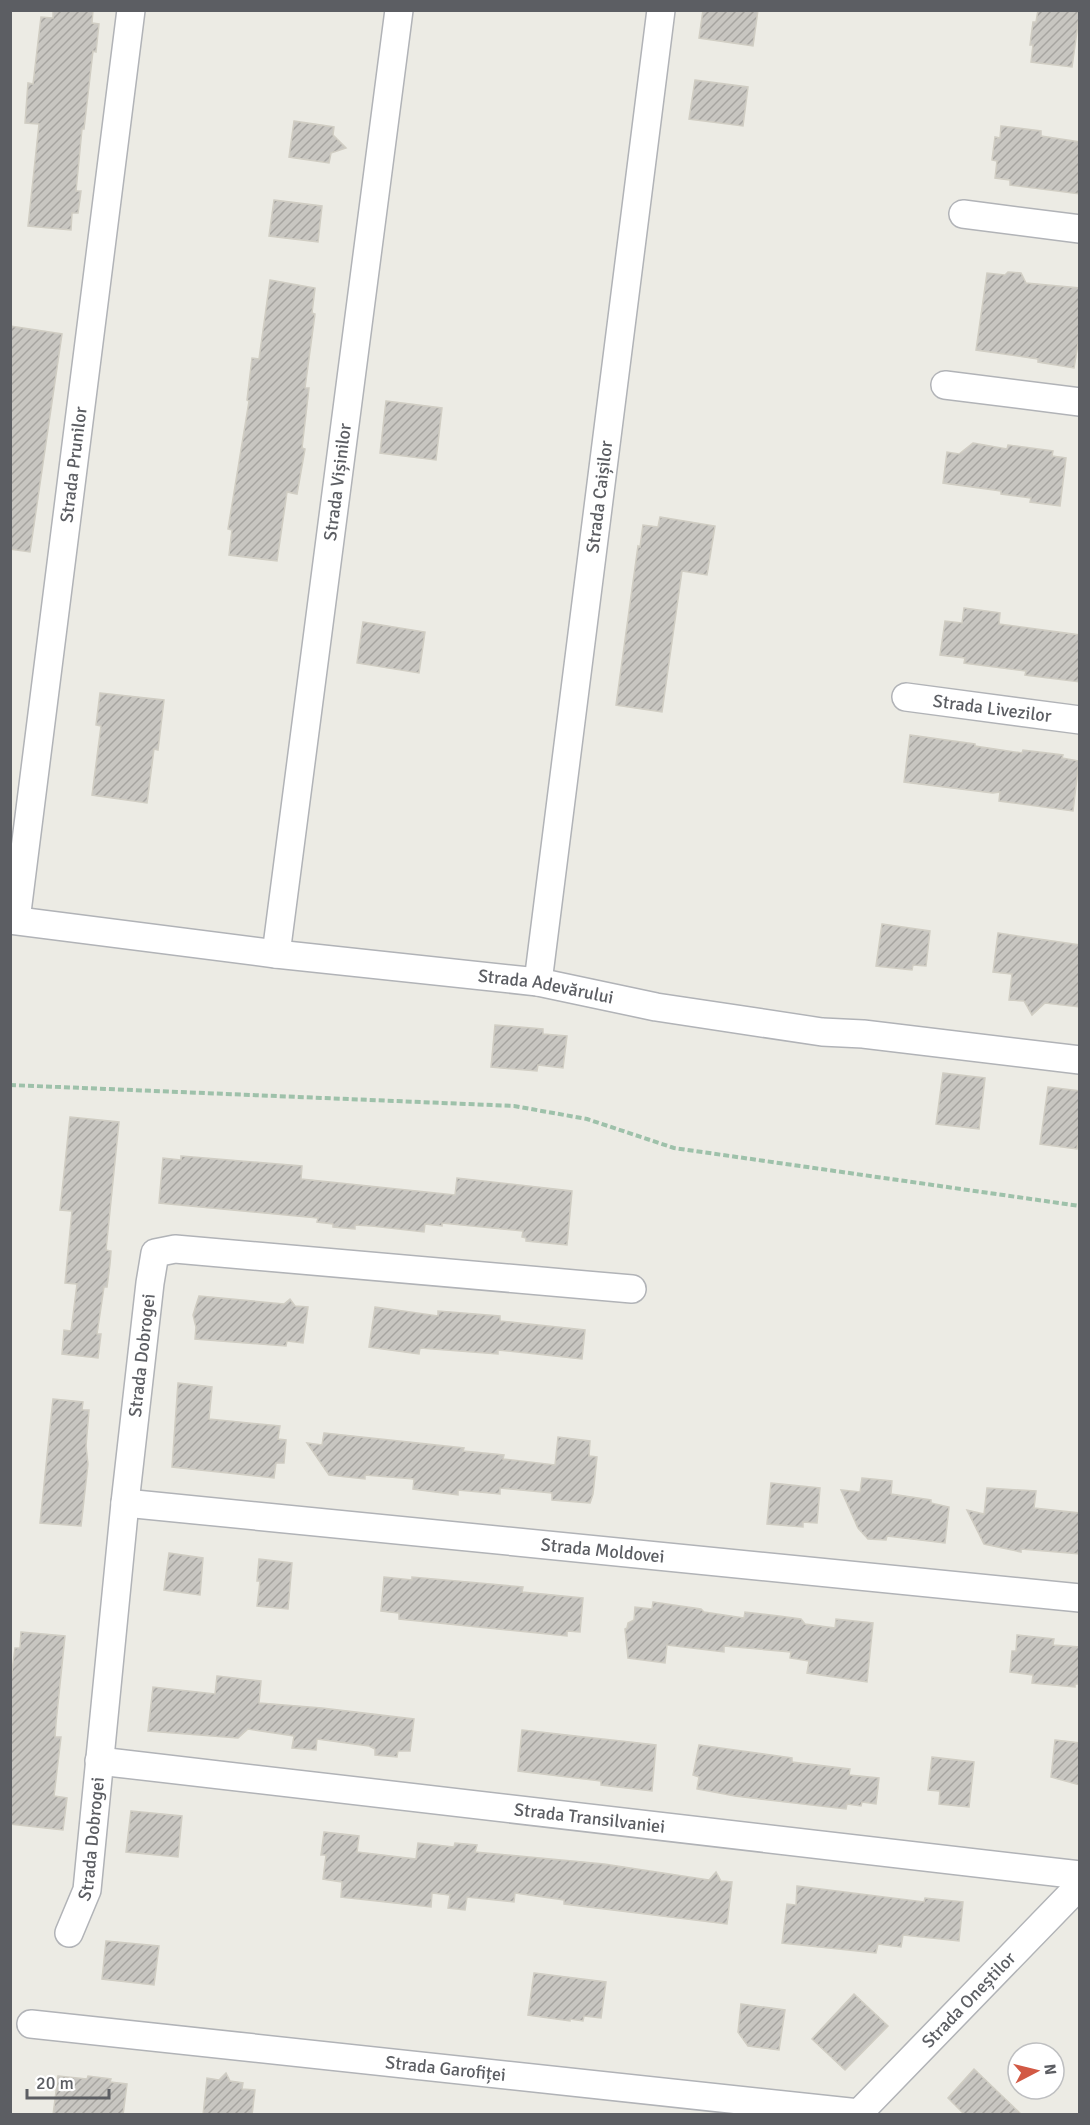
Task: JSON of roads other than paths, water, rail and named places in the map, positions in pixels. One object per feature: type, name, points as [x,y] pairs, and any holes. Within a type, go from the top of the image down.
[{"type":"street","name":"Strada Prunilor","points":[[13,920],[131,10]]},
{"type":"street","name":"Strada Vișinilor","points":[[276,954],[399,10]]},
{"type":"street","name":"Strada Caișilor","points":[[538,982],[661,10]]},
{"type":"street","points":[[963,214],[1080,229]]},
{"type":"street","points":[[945,386],[1080,402]]},
{"type":"street","name":"Strada Livezilor","points":[[906,697],[1080,720]]},
{"type":"street","name":"Strada Adevărului","points":[[13,920],[276,954],[538,982],[657,1007],[811,1030],[1080,1060]]},
{"type":"street","name":"Strada Dobrogei","points":[[69,1933],[87,1890],[125,1503],[155,1254],[175,1249],[632,1289]]},
{"type":"street","name":"Strada Moldovei","points":[[125,1503],[1080,1598]]},
{"type":"street","name":"Strada Transilvaniei","points":[[99,1761],[1080,1875]]},
{"type":"street","name":"Strada Oneștilor","points":[[859,2114],[1080,1886]]},
{"type":"street","name":"Strada Garofiței","points":[[31,2024],[859,2114]]}]
